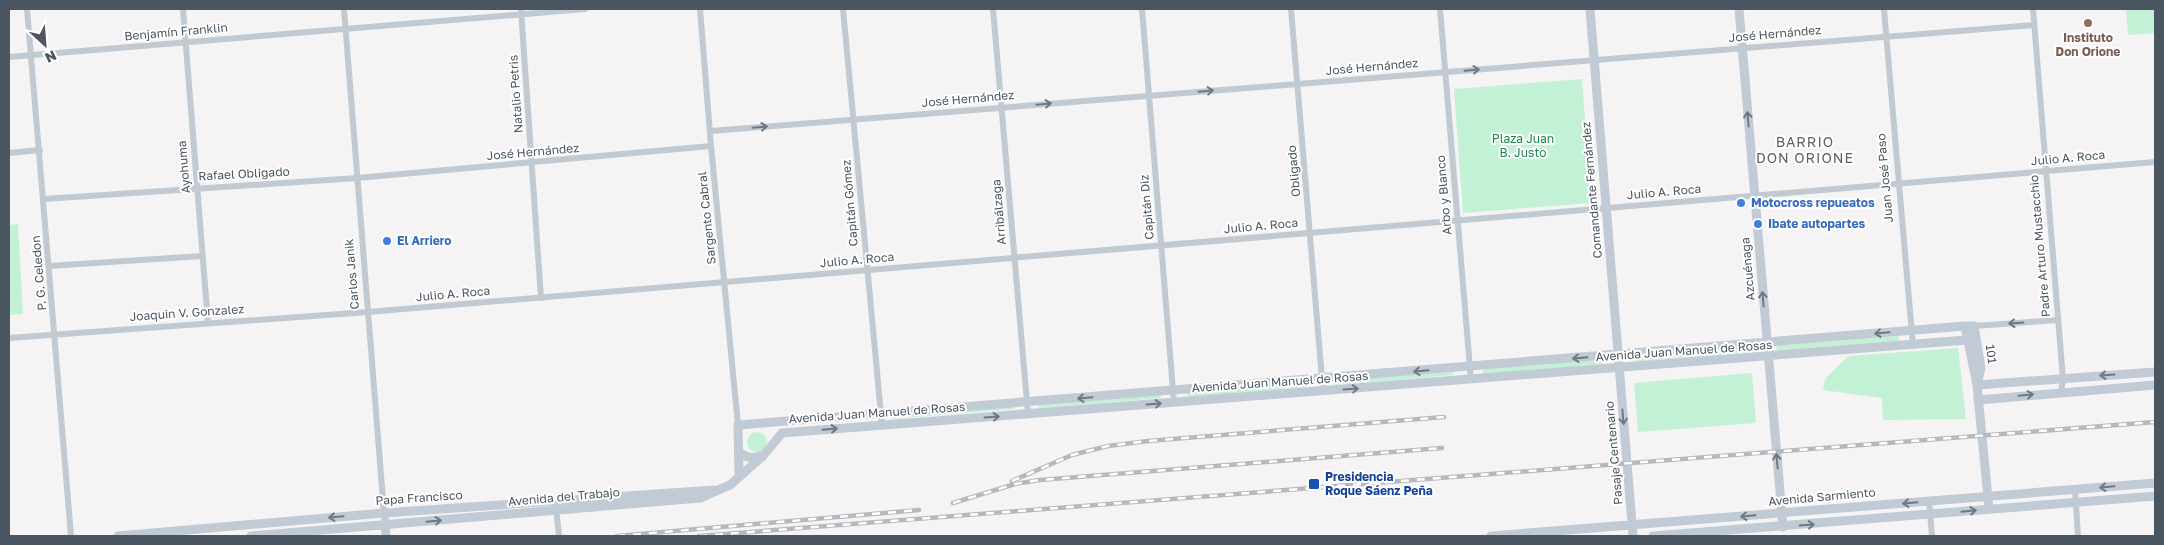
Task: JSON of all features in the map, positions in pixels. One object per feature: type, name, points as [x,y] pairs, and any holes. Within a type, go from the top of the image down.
[{"type":"main road","name":"Comandante Fernández","points":[[1590,9],[1619,368]]},
{"type":"main road","name":"Azcuénaga","points":[[1739,9],[1783,526]]},
{"type":"main road","name":"Avenida Juan Manuel de Rosas","points":[[738,425],[1970,326]]},
{"type":"main road","points":[[1970,326],[1967,340],[1977,386],[1989,509]]},
{"type":"main road","name":"101","points":[[1970,326],[1981,368],[1977,386]]},
{"type":"main road","name":"Avenida Juan Manuel de Rosas","points":[[739,476],[763,456],[782,433],[1913,346],[1967,340]]},
{"type":"main road","name":"Pasaje Centenario","points":[[1619,368],[1633,536]]},
{"type":"main road","points":[[1977,386],[2155,372]]},
{"type":"main road","points":[[1978,400],[2155,385]]},
{"type":"main road","points":[[769,423],[775,429],[778,436]]},
{"type":"main road","points":[[738,425],[739,476]]},
{"type":"main road","points":[[739,452],[745,457],[763,456]]},
{"type":"main road","name":"Avenida del Trabajo","points":[[385,525],[556,506],[700,498],[722,490],[739,476]]},
{"type":"main road","name":"Avenida Sarmiento","points":[[1491,536],[2155,483]]},
{"type":"main road","name":"Avenida Sarmiento","points":[[1653,536],[1930,516],[1989,509],[2155,496]]},
{"type":"main road","name":"Papa Francisco","points":[[118,536],[384,513],[556,506]]},
{"type":"main road","name":"Carlos Janik","points":[[384,513],[386,536]]},
{"type":"main road","name":"Papa Francisco","points":[[251,536],[385,525]]},
{"type":"street","name":"P. G. Celedon","points":[[27,9],[71,536]]},
{"type":"street","name":"Ayohuma","points":[[183,9],[208,323]]},
{"type":"street","name":"Carlos Janik","points":[[344,9],[384,513]]},
{"type":"street","name":"Benjamín Franklin","points":[[9,57],[346,30],[521,11],[585,9]]},
{"type":"street","name":"Sargento Cabral","points":[[700,9],[711,146],[738,425]]},
{"type":"street","name":"Capitán Gómez","points":[[843,9],[882,425]]},
{"type":"street","name":"Arribálzaga","points":[[992,9],[1028,414]]},
{"type":"street","name":"Capitán Diz","points":[[1142,9],[1174,403]]},
{"type":"street","name":"Obligado","points":[[1291,9],[1323,391]]},
{"type":"street","name":"Arbo y Blanco","points":[[1440,9],[1471,380]]},
{"type":"street","name":"Juan José Paso","points":[[1884,9],[1913,346]]},
{"type":"street","name":"Padre Arturo Mustacchio","points":[[2033,9],[2063,379],[2061,392]]},
{"type":"street","name":"Natalio Petris","points":[[521,11],[541,298]]},
{"type":"street","name":"José Hernández","points":[[711,131],[2034,25]]},
{"type":"street","name":"José Hernández","points":[[357,178],[532,164],[711,146]]},
{"type":"street","points":[[9,152],[40,150]]},
{"type":"street","name":"Julio A. Roca","points":[[368,312],[2155,162]]},
{"type":"street","name":"Rafael Obligado","points":[[44,199],[357,178]]},
{"type":"street","points":[[49,266],[202,256]]},
{"type":"street","name":"Joaquin V. Gonzalez","points":[[9,338],[368,312]]},
{"type":"street","points":[[1970,326],[2058,320]]},
{"type":"street","points":[[2075,489],[2078,536]]},
{"type":"street","points":[[1929,501],[1932,536]]},
{"type":"street","points":[[556,506],[560,536]]},
{"type":"street","points":[[1783,526],[1784,536]]},
{"type":"green space","points":[[2126,9],[2155,9],[2155,33],[2128,35]]},
{"type":"green space","name":"Plaza Juan B. Justo","points":[[1582,79],[1591,203],[1463,213],[1454,89]]},
{"type":"green space","points":[[18,224],[23,314],[9,315],[9,225]]},
{"type":"green space","points":[[1899,336],[1899,341],[1777,350],[1776,345]]},
{"type":"green space","points":[[1751,348],[1751,352],[1633,362],[1633,358]]},
{"type":"green space","points":[[1958,348],[1966,419],[1883,420],[1882,398],[1823,390],[1825,379],[1848,356]]},
{"type":"green space","points":[[1602,359],[1603,364],[1483,374],[1483,369]]},
{"type":"green space","points":[[1453,372],[1453,375],[1334,385],[1333,381]]},
{"type":"green space","points":[[1752,373],[1756,423],[1638,432],[1634,383]]},
{"type":"green space","points":[[1307,383],[1308,387],[1188,397],[1187,393]]},
{"type":"green space","points":[[1161,395],[1161,398],[1039,408],[1038,404]]},
{"type":"green space","points":[[1014,407],[1014,409],[891,419],[891,416]]},
{"type":"green space","points":[[757,432],[764,435],[767,442],[764,449],[757,452],[750,449],[747,442],[750,435]]},
{"type":"railway","points":[[1012,481],[1072,455],[1108,446],[1148,441],[1444,417]]},
{"type":"railway","points":[[699,536],[2155,422]]},
{"type":"railway","points":[[953,503],[1015,484],[1040,480],[1442,448]]},
{"type":"railway","points":[[617,536],[919,510]]},
{"type":"place","name":"Instituto Don Orione","points":[[2088,23]]},
{"type":"place","name":"Motocross repueatos","points":[[1741,203]]},
{"type":"place","name":"Ibate autopartes","points":[[1758,224]]},
{"type":"place","name":"El Arriero","points":[[387,241]]},
{"type":"place","name":"Presidencia Roque Sáenz Peña","points":[[1314,484]]},
{"type":"district","name":"BARRIO DON ORIONE","points":[[1805,150]]}]
